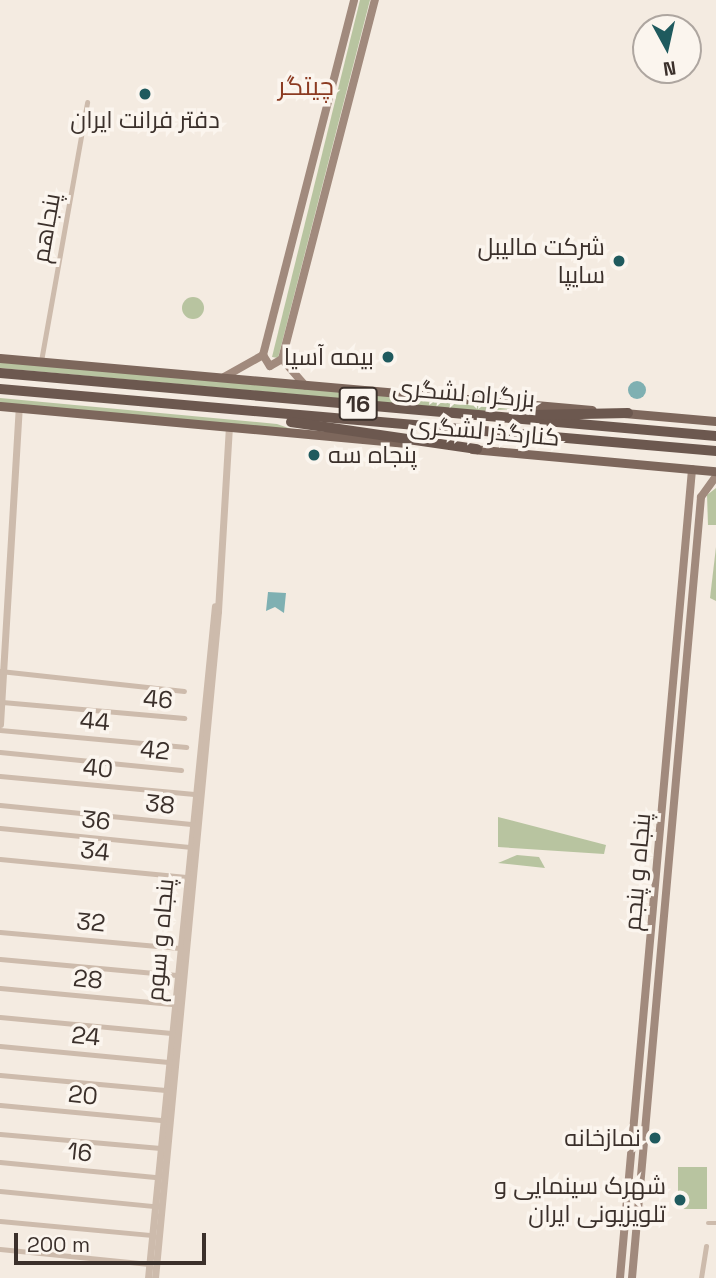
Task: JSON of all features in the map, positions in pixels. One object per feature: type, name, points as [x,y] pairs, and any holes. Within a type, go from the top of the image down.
[{"type":"highway","name":"بزرگراه لشگری","points":[[0,373],[716,436]]},
{"type":"highway","name":"بزرگراه لشگری","points":[[0,389],[253,414],[716,451]]},
{"type":"highway","points":[[501,417],[628,413]]},
{"type":"highway","points":[[253,414],[477,449]]},
{"type":"main road","points":[[224,377],[263,355],[354,0]]},
{"type":"main road","points":[[263,355],[270,366],[282,359],[375,0]]},
{"type":"main road","name":"کنارگذر لشگری","points":[[0,358],[716,421]]},
{"type":"main road","points":[[282,359],[305,385]]},
{"type":"main road","name":"کنارگذر لشگری","points":[[0,406],[716,473]]},
{"type":"main road","name":"پنجاه و پنجم","points":[[620,1278],[688,489],[692,469]]},
{"type":"main road","points":[[688,489],[703,492],[716,473]]},
{"type":"main road","name":"پنجاه و پنجم","points":[[632,1278],[636,1209],[703,492]]},
{"type":"main road","points":[[661,822],[672,823]]},
{"type":"main road","points":[[626,1208],[636,1209]]},
{"type":"street","name":"پنجاهم","points":[[41,361],[87,102]]},
{"type":"street","points":[[0,727],[0,671],[19,408]]},
{"type":"street","name":"پنجاه و سوم","points":[[155,1278],[229,427]]},
{"type":"street","name":"پنجاه و سوم","points":[[148,1278],[191,824],[215,606]]},
{"type":"street","points":[[0,671],[184,691]]},
{"type":"street","name":"46","points":[[2,702],[184,718]]},
{"type":"street","name":"44","points":[[0,727],[186,747]]},
{"type":"street","name":"42","points":[[0,752],[181,770]]},
{"type":"street","name":"40","points":[[0,776],[194,794]]},
{"type":"street","name":"38","points":[[0,804],[191,824]]},
{"type":"street","name":"36","points":[[0,828],[189,847]]},
{"type":"street","name":"34","points":[[0,859],[186,877]]},
{"type":"street","name":"32","points":[[0,932],[179,948]]},
{"type":"street","points":[[0,959],[176,975]]},
{"type":"street","name":"28","points":[[0,988],[174,1004]]},
{"type":"street","points":[[0,1017],[171,1033]]},
{"type":"street","name":"24","points":[[0,1046],[168,1062]]},
{"type":"street","points":[[0,1075],[165,1090]]},
{"type":"street","name":"20","points":[[0,1105],[163,1120]]},
{"type":"street","points":[[0,1134],[160,1148]]},
{"type":"street","name":"16","points":[[0,1162],[157,1177]]},
{"type":"street","points":[[0,1191],[155,1206]]},
{"type":"street","points":[[0,1220],[152,1235]]},
{"type":"street","points":[[708,1223],[716,1223]]},
{"type":"street","points":[[701,1278],[706,1245]]},
{"type":"street","points":[[0,1249],[149,1264]]},
{"type":"green space","points":[[360,0],[370,0],[278,358],[272,357]]},
{"type":"green space","points":[[189,297],[197,297],[204,304],[204,312],[197,319],[189,319],[182,312],[182,304]]},
{"type":"green space","points":[[0,362],[531,408],[480,411],[0,368]]},
{"type":"green space","points":[[0,398],[277,424],[294,430],[0,403]]},
{"type":"green space","points":[[716,488],[716,525],[708,525],[707,495]]},
{"type":"green space","points":[[716,547],[716,601],[710,598]]},
{"type":"green space","points":[[498,817],[606,845],[604,854],[498,847]]},
{"type":"green space","points":[[517,855],[539,857],[545,868],[498,863]]},
{"type":"green space","points":[[678,1167],[707,1167],[707,1209],[678,1209]]},
{"type":"water","points":[[633,381],[641,381],[646,390],[644,397],[633,399],[628,394],[628,386]]},
{"type":"water","points":[[268,592],[286,593],[284,613],[275,607],[266,611]]},
{"type":"place","name":"دفتر فرانت ایران","points":[[145,94]]},
{"type":"place","name":"شرکت مالیبل سایپا","points":[[619,261]]},
{"type":"place","name":"بیمه آسیا","points":[[388,357]]},
{"type":"place","name":"پنجاه سه","points":[[314,455]]},
{"type":"place","name":"نمازخانه","points":[[655,1138]]},
{"type":"place","name":"شهرک سینمایی و تلویزیونی ایران","points":[[680,1200]]},
{"type":"district","name":"چیتگر","points":[[306,87]]}]
